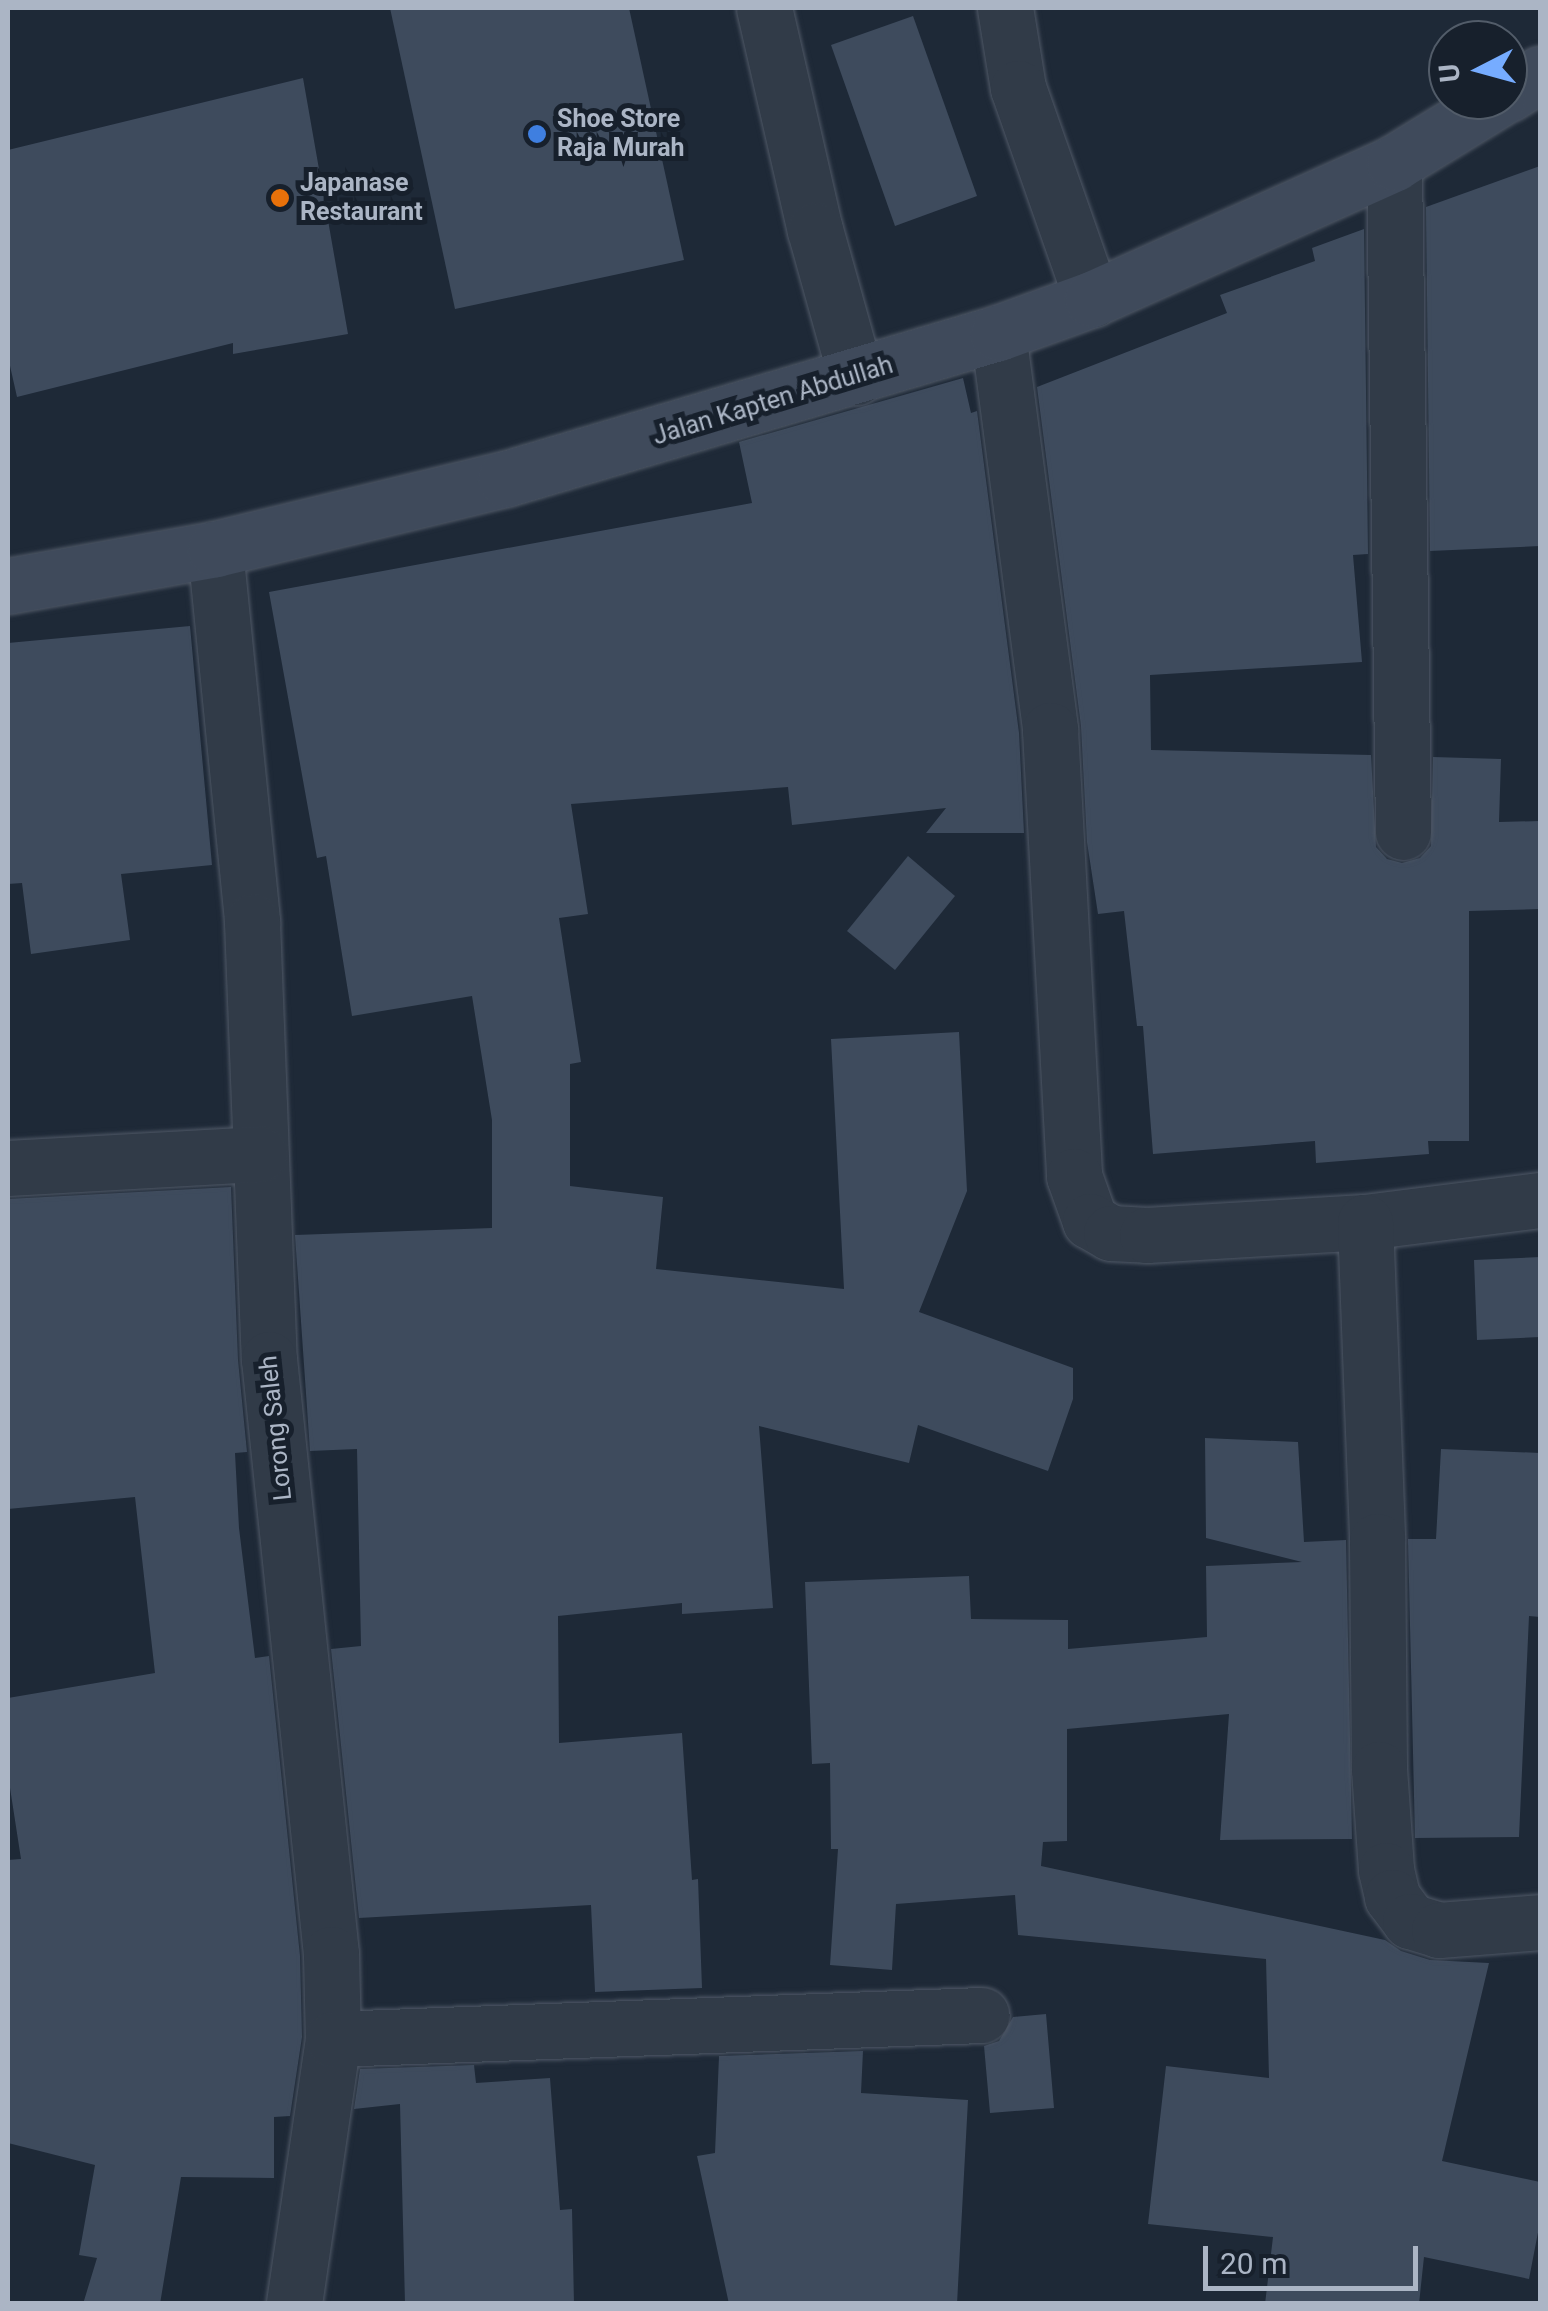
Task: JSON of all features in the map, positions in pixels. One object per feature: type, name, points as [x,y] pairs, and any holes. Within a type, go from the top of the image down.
[{"type":"main road","name":"Jalan Kapten Abdullah","points":[[8,586],[215,550],[506,479],[998,333],[1092,299],[1394,163],[1465,120]]},
{"type":"street","points":[[764,8],[814,230],[856,377]]},
{"type":"street","points":[[1006,8],[1018,88],[1092,299]]},
{"type":"street","points":[[1394,163],[1403,832]]},
{"type":"street","points":[[998,333],[1050,730],[1072,1159],[1083,1208],[1100,1227],[1123,1236],[1364,1222],[1540,1200]]},
{"type":"street","name":"Lorong Saleh","points":[[215,550],[252,922],[269,1359],[331,1954],[333,2039],[294,2304]]},
{"type":"street","points":[[8,1168],[260,1154]]},
{"type":"street","points":[[1364,1222],[1376,1541],[1379,1769],[1386,1870],[1401,1913],[1424,1925],[1456,1932],[1540,1922]]},
{"type":"street","points":[[333,2039],[982,2015]]},
{"type":"building","name":"Shoe Store Raja Murah","points":[[390,8],[629,8],[684,260],[455,309]]},
{"type":"building","points":[[913,16],[977,196],[895,226],[831,45]]},
{"type":"building","points":[[303,78],[348,334],[233,354],[233,343],[17,397],[8,357],[8,150]]},
{"type":"building","points":[[1540,166],[1540,546],[1430,551],[1426,207]]},
{"type":"building","points":[[1364,229],[1368,554],[1353,555],[1362,662],[1150,675],[1151,750],[1371,755],[1376,847],[1387,859],[1402,863],[1420,858],[1431,846],[1433,757],[1501,759],[1499,822],[1540,821],[1540,909],[1469,911],[1469,1141],[1428,1141],[1429,1154],[1316,1163],[1315,1141],[1153,1154],[1143,1026],[1137,1026],[1124,911],[1098,914],[1087,842],[1081,726],[1037,387],[1227,313],[1220,295],[1315,261],[1312,248]]},
{"type":"building","points":[[963,378],[971,413],[977,411],[1019,733],[1024,833],[926,833],[946,808],[792,825],[788,787],[571,804],[588,914],[559,918],[581,1062],[570,1064],[570,1186],[663,1197],[656,1269],[844,1289],[831,1039],[959,1032],[967,1191],[919,1312],[1073,1368],[1073,1399],[1048,1471],[918,1425],[909,1463],[759,1426],[773,1608],[682,1614],[682,1603],[558,1616],[559,1743],[682,1733],[692,1880],[698,1879],[702,1988],[595,1992],[591,1905],[359,1918],[331,1649],[361,1646],[357,1449],[310,1451],[295,1235],[492,1228],[492,1120],[472,996],[352,1016],[326,856],[317,858],[269,592],[752,503],[739,442]]},
{"type":"building","points":[[190,626],[212,865],[121,874],[130,940],[31,954],[22,883],[8,884],[8,643]]},
{"type":"building","points":[[908,856],[955,896],[895,970],[847,931]]},
{"type":"building","points":[[231,1187],[238,1360],[247,1452],[235,1453],[239,1528],[255,1658],[269,1656],[300,1956],[302,2037],[290,2116],[274,2117],[274,2178],[181,2177],[160,2304],[83,2304],[97,2258],[79,2255],[95,2165],[8,2143],[8,1860],[21,1859],[8,1775],[8,1698],[155,1673],[135,1497],[8,1509],[8,1199]]},
{"type":"building","points":[[1540,1257],[1540,1337],[1477,1340],[1474,1260]]},
{"type":"building","points":[[1205,1438],[1298,1442],[1304,1542],[1346,1540],[1352,1839],[1220,1840],[1229,1714],[1067,1729],[1067,1841],[1043,1842],[1041,1866],[1385,1940],[1401,1951],[1430,1960],[1489,1963],[1442,2161],[1540,2182],[1540,2222],[1529,2279],[1424,2257],[1419,2304],[1265,2304],[1273,2237],[1148,2224],[1166,2066],[1269,2078],[1266,1959],[1018,1935],[1015,1895],[896,1904],[892,1970],[830,1965],[838,1849],[831,1849],[830,1763],[812,1764],[805,1582],[969,1576],[971,1619],[1068,1620],[1068,1649],[1207,1637],[1206,1566],[1302,1562],[1206,1538]]},
{"type":"building","points":[[1441,1449],[1540,1453],[1540,1617],[1529,1616],[1519,1837],[1415,1838],[1408,1539],[1436,1539]]},
{"type":"building","points":[[1046,2014],[1054,2108],[990,2113],[984,2046],[999,2041],[1013,2017]]},
{"type":"building","points":[[863,2051],[861,2093],[968,2100],[957,2304],[729,2304],[697,2156],[715,2153],[719,2056]]},
{"type":"building","points":[[474,2065],[476,2083],[550,2078],[560,2210],[572,2209],[574,2304],[405,2304],[400,2104],[354,2109],[360,2069]]},
{"type":"place","name":"Shoe Store Raja Murah","points":[[537,134]]},
{"type":"place","name":"Japanase Restaurant","points":[[280,198]]}]
